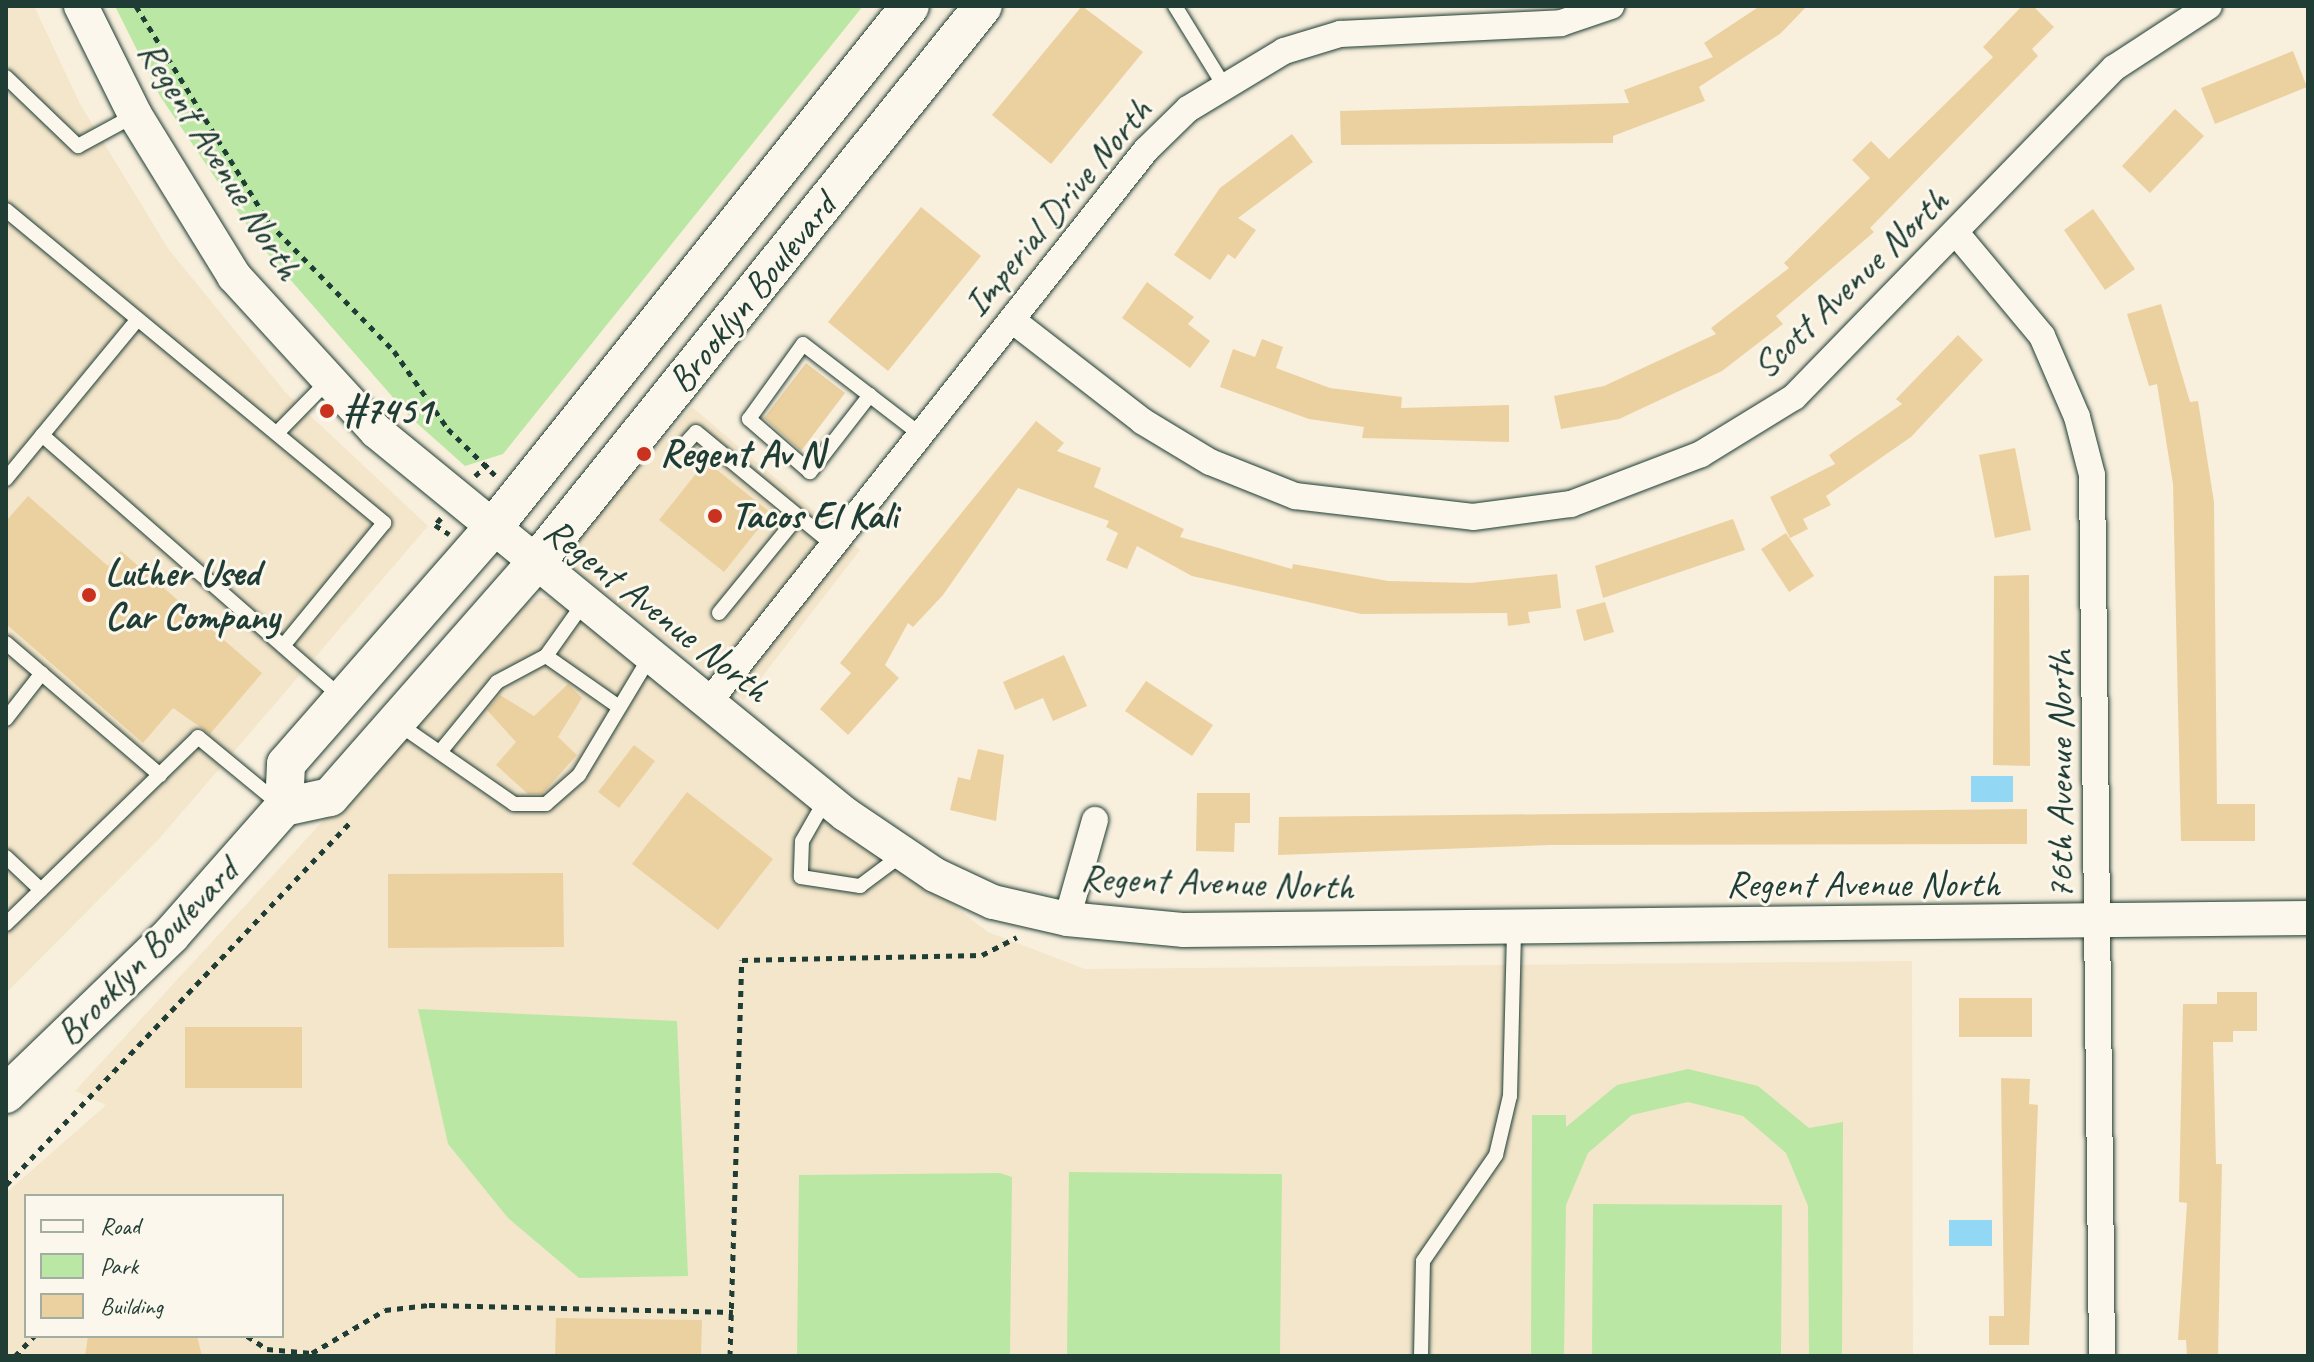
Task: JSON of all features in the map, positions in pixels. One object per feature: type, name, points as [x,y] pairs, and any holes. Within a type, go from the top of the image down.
[{"type":"main road","name":"Brooklyn Boulevard","points":[[284,807],[286,764],[490,531],[910,6]]},
{"type":"main road","name":"Brooklyn Boulevard","points":[[6,1094],[171,935],[284,807],[330,797],[394,720],[533,566],[983,6]]},
{"type":"street","name":"Regent Avenue North","points":[[81,6],[135,115],[234,276],[327,382],[490,531],[533,566],[826,799],[903,854],[963,889],[1053,917],[1184,930],[2099,924],[2308,918]]},
{"type":"street","name":"Imperial Drive North","points":[[708,703],[1146,150],[1223,84],[1284,51],[1340,34],[1536,25],[1611,6]]},
{"type":"street","name":"Scott Avenue North","points":[[1012,320],[1142,421],[1265,486],[1385,510],[1501,516],[1621,489],[1731,438],[1794,397],[1957,234],[2114,68],[2209,6]]},
{"type":"street","name":"76th Avenue North","points":[[1957,234],[2042,336],[2087,449],[2097,538],[2102,1356]]},
{"type":"street","points":[[1053,917],[1095,820]]},
{"type":"lane","points":[[1174,6],[1223,84]]},
{"type":"lane","points":[[6,77],[78,146],[135,115]]},
{"type":"lane","points":[[6,210],[279,431],[384,523],[283,646]]},
{"type":"lane","points":[[6,479],[138,319]]},
{"type":"lane","points":[[870,395],[810,472],[754,426],[749,411],[803,344],[870,395],[921,435]]},
{"type":"lane","points":[[279,431],[327,382]]},
{"type":"lane","points":[[687,442],[696,432],[833,545]]},
{"type":"lane","points":[[42,435],[345,700]]},
{"type":"lane","points":[[719,613],[798,516]]},
{"type":"lane","points":[[440,752],[497,682],[546,656],[583,604]]},
{"type":"lane","points":[[6,643],[160,775]]},
{"type":"lane","points":[[546,656],[619,707]]},
{"type":"lane","points":[[394,720],[514,804],[546,804],[579,775],[650,657]]},
{"type":"lane","points":[[6,719],[42,673]]},
{"type":"lane","points":[[6,924],[198,737],[284,807]]},
{"type":"lane","points":[[826,799],[802,841],[801,877],[860,886],[903,854]]},
{"type":"lane","points":[[6,857],[41,890]]},
{"type":"lane","points":[[1421,1356],[1423,1261],[1496,1155],[1510,1096],[1514,928]]},
{"type":"path","points":[[136,6],[269,223],[394,351],[448,429],[500,483]]},
{"type":"path","points":[[6,1185],[359,812]]},
{"type":"path","points":[[730,1356],[742,960],[982,955],[1053,917]]},
{"type":"path","points":[[250,1338],[267,1349],[312,1353],[385,1310],[429,1305],[733,1312]]},
{"type":"path","points":[[15,1356],[32,1338]]},
{"type":"shaded area","points":[[6,6],[34,6],[80,104],[169,250],[286,393],[428,526],[158,840],[6,993]]},
{"type":"shaded area","points":[[692,407],[860,550],[744,700],[575,570],[570,557],[574,541]]},
{"type":"shaded area","points":[[539,598],[557,600],[988,932],[1085,969],[1912,961],[1913,1356],[6,1356],[6,1193],[106,1105],[75,1091],[522,604]]},
{"type":"green space","points":[[115,6],[863,6],[503,454],[465,466],[410,417],[261,246],[160,96]]},
{"type":"green space","points":[[418,1009],[677,1021],[688,1276],[579,1278],[508,1218],[448,1144]]},
{"type":"green space","points":[[1688,1069],[1758,1086],[1809,1128],[1843,1122],[1842,1356],[1809,1356],[1808,1206],[1786,1153],[1743,1116],[1688,1102],[1632,1115],[1588,1153],[1566,1205],[1564,1356],[1531,1356],[1532,1115],[1566,1115],[1566,1127],[1617,1085]]},
{"type":"green space","points":[[1069,1172],[1282,1174],[1280,1356],[1067,1356]]},
{"type":"green space","points":[[1000,1173],[1012,1177],[1010,1356],[797,1356],[799,1175]]},
{"type":"green space","points":[[1593,1204],[1782,1205],[1781,1356],[1592,1356]]},
{"type":"water","points":[[1971,776],[2013,776],[2013,802],[1971,802]]},
{"type":"water","points":[[1949,1220],[1992,1220],[1992,1246],[1949,1246]]},
{"type":"building","points":[[1082,6],[1143,52],[1051,164],[992,115]]},
{"type":"building","points":[[1760,6],[1807,6],[1781,33],[1699,87],[1705,101],[1613,136],[1613,143],[1341,145],[1340,111],[1629,103],[1624,90],[1713,57],[1704,43]]},
{"type":"building","points":[[2022,6],[2033,6],[2054,27],[2032,49],[2038,56],[1870,228],[1874,232],[1776,316],[1783,324],[1722,371],[1619,419],[1561,429],[1554,396],[1604,386],[1716,334],[1711,328],[1789,268],[1784,263],[1870,178],[1852,160],[1871,141],[1889,159],[1993,57],[1983,47]]},
{"type":"building","points":[[2293,51],[2307,87],[2215,124],[2201,88]]},
{"type":"building","points":[[2175,109],[2204,136],[2150,193],[2122,166]]},
{"type":"building","points":[[1292,134],[1313,162],[1238,218],[1256,230],[1235,259],[1228,254],[1210,280],[1174,255],[1220,188]]},
{"type":"building","points":[[921,207],[981,256],[888,371],[828,322]]},
{"type":"building","points":[[2093,209],[2135,269],[2105,290],[2064,230]]},
{"type":"building","points":[[1147,282],[1194,317],[1188,324],[1210,341],[1190,368],[1122,318]]},
{"type":"building","points":[[2161,304],[2190,402],[2198,401],[2214,502],[2217,804],[2255,804],[2255,841],[2181,841],[2173,484],[2157,384],[2149,386],[2127,314]]},
{"type":"building","points":[[1958,335],[1983,360],[1911,437],[1826,496],[1831,505],[1803,519],[1808,529],[1790,538],[1770,497],[1835,464],[1829,455],[1902,404],[1896,399]]},
{"type":"building","points":[[1262,339],[1283,347],[1276,368],[1330,388],[1402,397],[1401,408],[1509,405],[1509,442],[1362,438],[1364,427],[1309,419],[1220,387],[1233,349],[1255,357]]},
{"type":"building","points":[[806,363],[845,393],[801,451],[764,418]]},
{"type":"building","points":[[1036,421],[1064,443],[1057,451],[1101,468],[1094,487],[1184,529],[1180,537],[1292,569],[1293,564],[1388,581],[1471,583],[1557,574],[1561,608],[1528,612],[1530,623],[1508,626],[1507,613],[1361,614],[1192,576],[1137,546],[1127,569],[1106,560],[1118,533],[1106,527],[1109,521],[1018,488],[943,595],[913,627],[908,623],[885,665],[899,678],[848,735],[820,709],[851,673],[840,663]]},
{"type":"building","points":[[2015,448],[2031,530],[1995,538],[1979,455]]},
{"type":"building","name":"Tacos El Kali","points":[[706,461],[771,513],[724,572],[659,520]]},
{"type":"building","name":"Luther Used Car Company","points":[[28,496],[108,566],[121,551],[262,673],[210,734],[173,708],[143,743],[6,624],[6,521]]},
{"type":"building","points":[[1733,519],[1745,550],[1603,598],[1595,566]]},
{"type":"building","points":[[1786,533],[1814,576],[1789,592],[1761,549]]},
{"type":"building","points":[[2029,575],[2030,766],[1993,765],[1994,576]]},
{"type":"building","points":[[1605,602],[1614,632],[1584,641],[1576,610]]},
{"type":"building","points":[[1064,655],[1087,706],[1053,721],[1043,698],[1015,710],[1003,682]]},
{"type":"building","points":[[1146,681],[1213,725],[1192,756],[1125,711]]},
{"type":"building","points":[[568,684],[582,698],[558,737],[577,755],[542,794],[528,794],[496,765],[516,742],[487,710],[500,695],[534,716]]},
{"type":"building","points":[[634,745],[655,761],[619,808],[598,792]]},
{"type":"building","points":[[978,749],[1004,755],[996,821],[950,810],[958,777],[970,780]]},
{"type":"building","points":[[687,792],[773,859],[718,930],[632,864]]},
{"type":"building","points":[[1197,793],[1250,793],[1250,823],[1235,823],[1234,852],[1196,851]]},
{"type":"building","points":[[2027,809],[2027,844],[1550,845],[1278,855],[1279,817]]},
{"type":"building","points":[[563,873],[564,947],[388,948],[388,874]]},
{"type":"building","points":[[2217,992],[2257,992],[2257,1031],[2233,1031],[2233,1042],[2213,1042],[2216,1164],[2222,1164],[2218,1356],[2187,1356],[2186,1340],[2178,1340],[2187,1203],[2179,1202],[2183,1004],[2217,1004]]},
{"type":"building","points":[[1959,998],[2032,998],[2032,1037],[1959,1037]]},
{"type":"building","points":[[185,1027],[302,1027],[302,1088],[185,1088]]},
{"type":"building","points":[[2001,1078],[2030,1079],[2029,1104],[2038,1105],[2029,1345],[1989,1345],[1989,1316],[2004,1316]]},
{"type":"building","points":[[556,1318],[702,1320],[701,1356],[555,1356]]},
{"type":"building","points":[[88,1338],[198,1338],[202,1356],[85,1356]]},
{"type":"place","name":"#7451","points":[[327,411]]},
{"type":"place","name":"Regent Av N","points":[[644,454]]},
{"type":"place","name":"Tacos El Kali","points":[[715,516]]},
{"type":"place","name":"Luther Used Car Company","points":[[89,595]]}]
